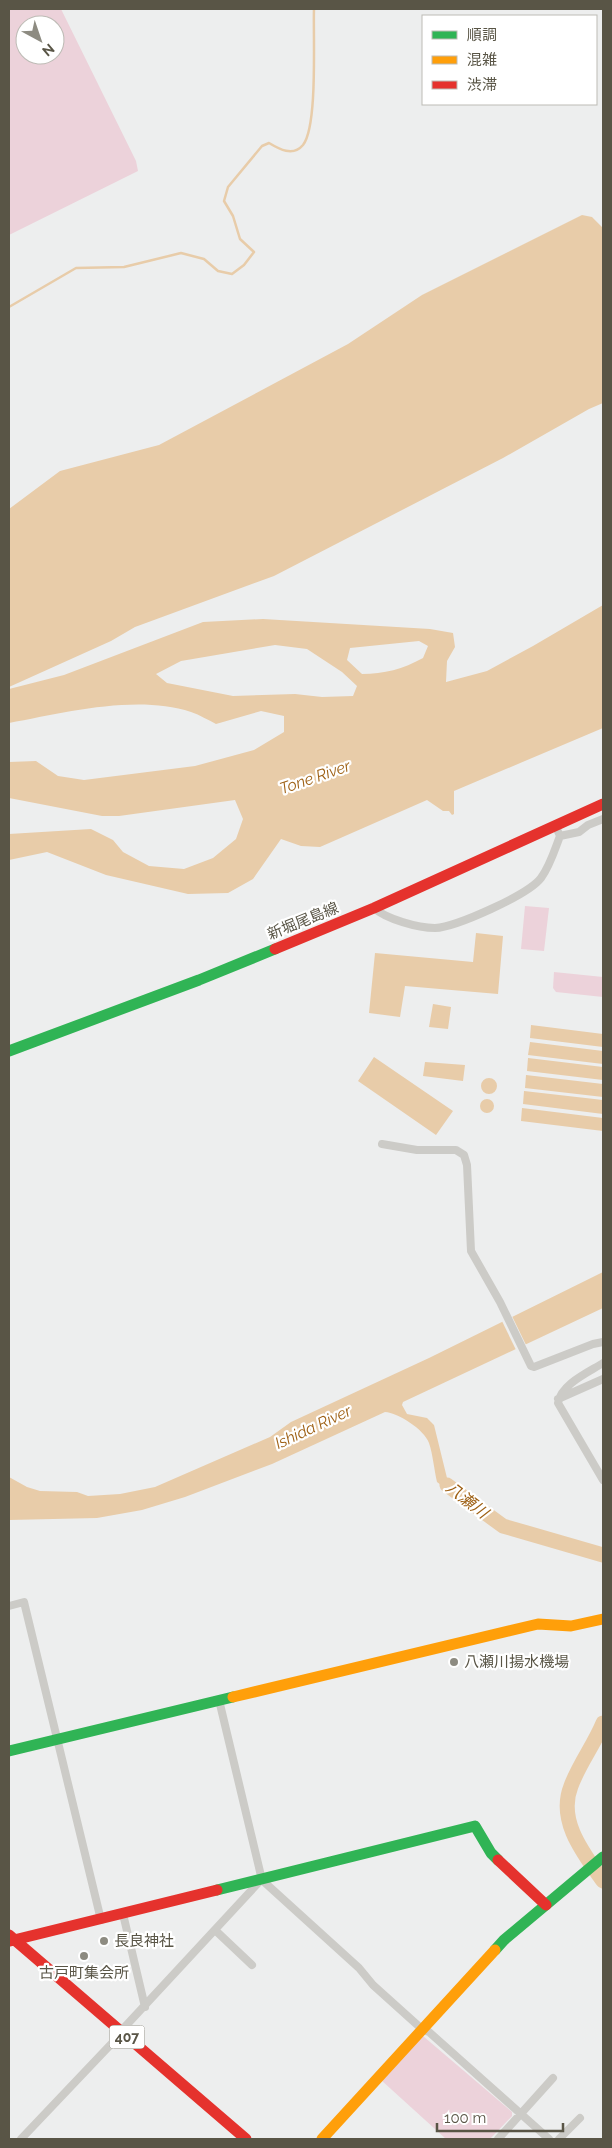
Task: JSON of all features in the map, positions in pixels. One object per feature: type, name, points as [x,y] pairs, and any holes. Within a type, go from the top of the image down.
[{"type":"main road","name":"新堀尾島線","points":[[9,1050],[200,980],[374,908],[558,831],[603,804]]},
{"type":"main road","points":[[9,1751],[538,1624],[571,1626],[603,1619]]},
{"type":"main road","points":[[11,1939],[101,1920],[475,1826],[491,1853],[546,1905]]},
{"type":"main road","points":[[322,2139],[504,1940],[603,1857]]},
{"type":"main road","name":"407","points":[[11,1939],[246,2139]]},
{"type":"street","points":[[374,908],[387,917],[434,928],[475,915],[526,891],[541,878],[558,831],[579,832],[588,825],[603,819]]},
{"type":"street","points":[[382,1144],[417,1150],[456,1150],[464,1156],[467,1165],[471,1251],[503,1309],[529,1364],[534,1367],[593,1344],[603,1342]]},
{"type":"street","points":[[558,1399],[570,1386],[603,1363]]},
{"type":"street","points":[[558,1399],[603,1379]]},
{"type":"street","points":[[558,1399],[560,1408],[603,1480]]},
{"type":"street","points":[[9,1606],[24,1602],[101,1920]]},
{"type":"street","points":[[219,1700],[262,1880],[359,1968],[373,1984],[423,2030],[429,2032],[549,2139]]},
{"type":"street","points":[[21,2139],[262,1880]]},
{"type":"street","points":[[123,1914],[145,2007]]},
{"type":"street","points":[[214,1930],[252,1965]]},
{"type":"street","points":[[498,2139],[553,2078]]},
{"type":"street","points":[[559,2139],[580,2118]]},
{"type":"shaded area","points":[[9,9],[61,9],[64,15],[15,15],[15,65],[65,65],[65,17],[136,161],[138,171],[9,235]]},
{"type":"shaded area","points":[[525,906],[549,908],[544,951],[521,949]]},
{"type":"shaded area","points":[[554,972],[603,977],[603,997],[556,992],[553,988]]},
{"type":"shaded area","points":[[423,2036],[512,2112],[512,2116],[490,2139],[446,2139],[381,2080]]},
{"type":"water","points":[[582,215],[592,217],[603,228],[603,403],[503,458],[274,576],[135,627],[111,641],[9,687],[9,509],[60,471],[159,445],[348,344],[422,295]]},
{"type":"water","name":"Tone River","points":[[603,605],[603,728],[454,791],[454,814],[452,815],[449,811],[443,811],[427,800],[320,847],[301,846],[281,839],[253,879],[228,893],[188,894],[106,875],[47,852],[9,860],[9,834],[91,829],[113,840],[123,852],[149,866],[184,869],[213,858],[236,839],[243,819],[235,800],[119,816],[102,816],[9,798],[9,762],[36,761],[58,776],[84,780],[195,766],[254,750],[284,732],[284,716],[261,711],[216,724],[194,713],[170,707],[124,705],[76,710],[9,723],[9,689],[64,675],[203,622],[263,619],[430,629],[453,633],[455,647],[447,661],[446,682],[487,671]],"holes":[[[419,641],[428,646],[423,658],[393,670],[362,674],[347,660],[350,648]],[[275,645],[307,649],[342,672],[357,686],[353,696],[322,697],[295,694],[233,696],[167,683],[156,674],[181,661]]]},
{"type":"water","points":[[476,933],[503,936],[498,994],[405,986],[400,1017],[369,1013],[375,953],[473,962]]},
{"type":"water","points":[[433,1004],[451,1007],[448,1029],[429,1027]]},
{"type":"water","points":[[531,1025],[603,1034],[603,1047],[530,1038]]},
{"type":"water","points":[[530,1042],[603,1051],[603,1064],[528,1055]]},
{"type":"water","points":[[374,1057],[453,1111],[436,1135],[358,1081]]},
{"type":"water","points":[[528,1058],[603,1067],[603,1080],[527,1071]]},
{"type":"water","points":[[425,1062],[465,1065],[463,1081],[423,1076]]},
{"type":"water","points":[[526,1075],[603,1084],[603,1097],[525,1088]]},
{"type":"water","points":[[489,1078],[497,1086],[489,1094],[481,1086]]},
{"type":"water","points":[[524,1091],[603,1100],[603,1114],[523,1104]]},
{"type":"water","points":[[484,1099],[490,1099],[494,1106],[490,1113],[484,1113],[480,1109],[480,1103]]},
{"type":"water","points":[[522,1108],[603,1118],[603,1131],[521,1121]]},
{"type":"water","name":"Ishida River","points":[[603,1272],[603,1308],[403,1402],[402,1405],[407,1414],[427,1418],[434,1425],[447,1478],[457,1487],[466,1504],[437,1482],[432,1452],[422,1432],[397,1415],[385,1412],[272,1464],[185,1497],[142,1510],[97,1518],[9,1520],[9,1477],[27,1487],[40,1491],[77,1492],[88,1496],[120,1494],[155,1487],[270,1437],[291,1422],[429,1358]]},
{"type":"pier","points":[[511,1314],[527,1347],[517,1352],[501,1319]]},
{"type":"waterway","points":[[9,307],[76,268],[124,267],[181,253],[204,259],[218,271],[232,274],[244,265],[254,252],[240,239],[233,216],[224,201],[228,187],[262,146],[269,143],[286,151],[295,151],[303,145],[308,135],[313,101],[314,9]]},
{"type":"waterway","name":"八瀬川","points":[[447,1485],[503,1526],[603,1555]]},
{"type":"waterway","name":"八瀬川","points":[[603,1723],[571,1786],[567,1812],[570,1824],[581,1848],[603,1881]]},
{"type":"traffic: fast","points":[[9,1051],[199,980],[275,949]]},
{"type":"traffic: fast","points":[[9,1751],[233,1697]]},
{"type":"traffic: fast","points":[[217,1890],[475,1826],[491,1853],[498,1860]]},
{"type":"traffic: fast","points":[[495,1950],[504,1940],[603,1857]]},
{"type":"traffic: slow","points":[[233,1697],[538,1624],[571,1626],[603,1619]]},
{"type":"traffic: slow","points":[[322,2139],[495,1950]]},
{"type":"traffic: jam","points":[[275,949],[374,908],[603,804]]},
{"type":"traffic: jam","points":[[498,1860],[546,1905]]},
{"type":"traffic: jam","points":[[10,1941],[217,1890]]},
{"type":"traffic: jam","points":[[9,1935],[246,2139]]},
{"type":"place","name":"八瀬川揚水機場","points":[[454,1662]]},
{"type":"place","name":"長良神社","points":[[104,1941]]},
{"type":"place","name":"古戸町集会所","points":[[84,1956]]}]
